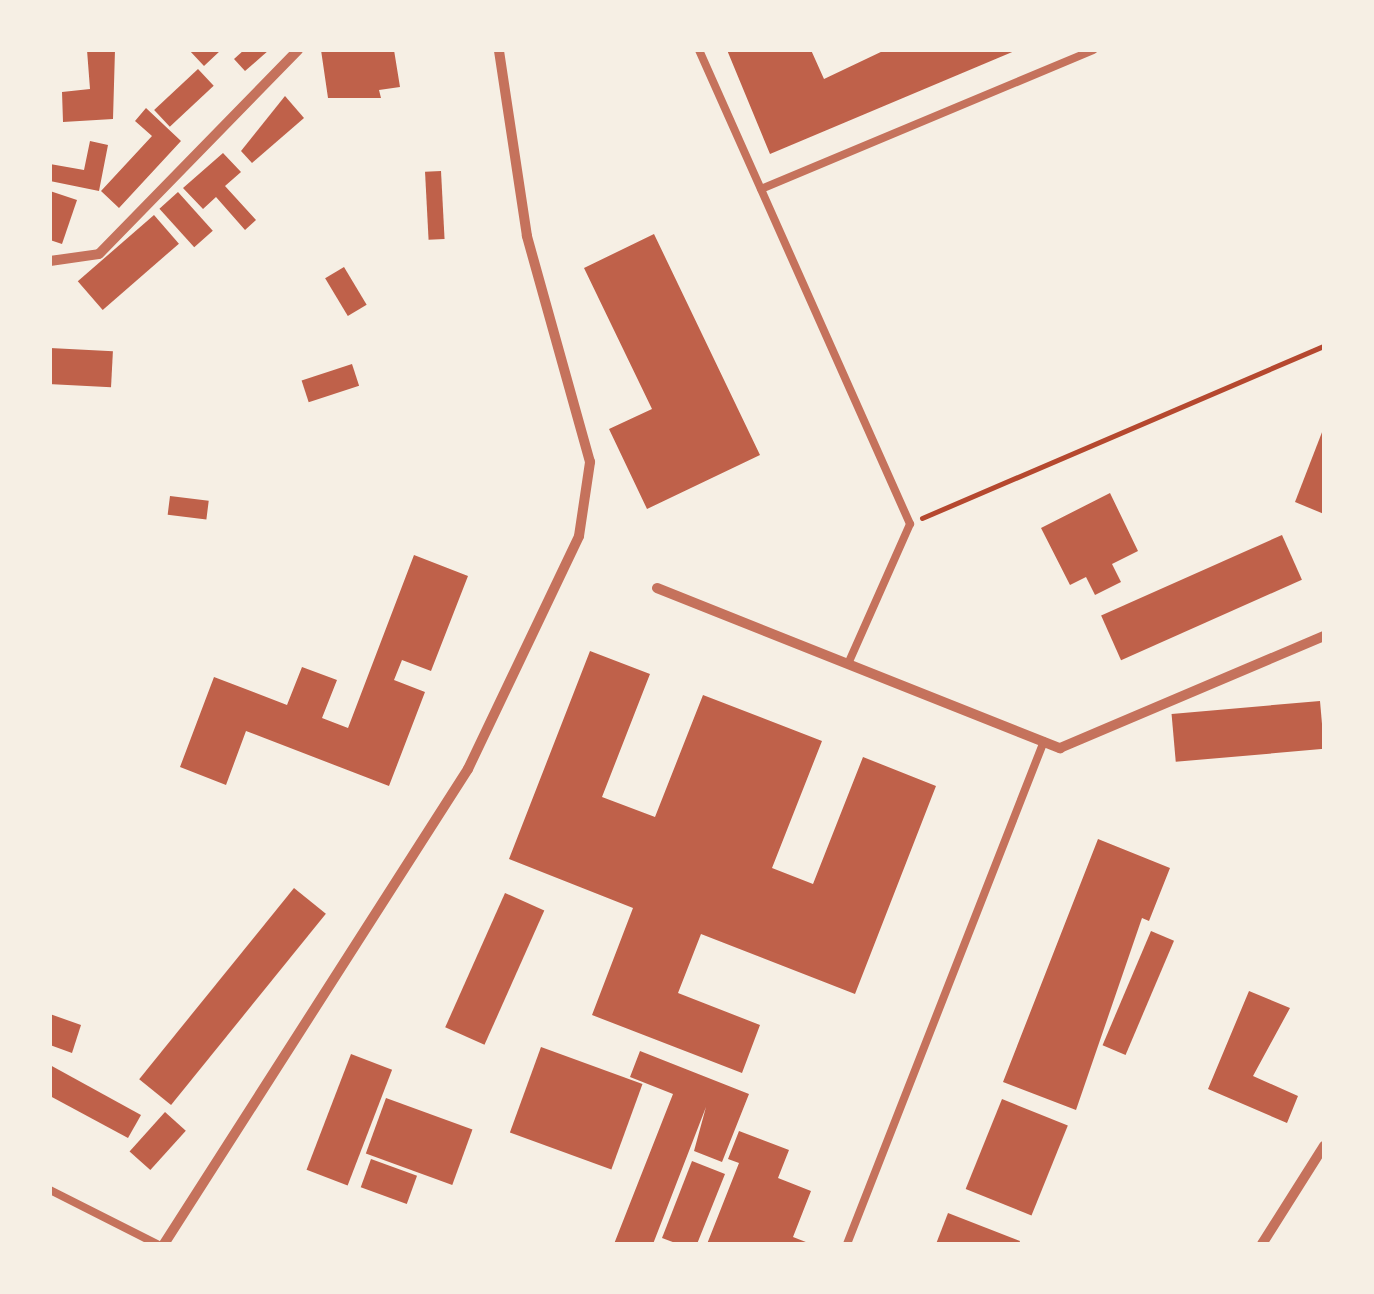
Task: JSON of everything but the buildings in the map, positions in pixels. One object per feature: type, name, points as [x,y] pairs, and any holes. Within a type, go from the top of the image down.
[{"type":"street","points":[[50,261],[99,254],[298,50]]},
{"type":"street","points":[[160,1244],[468,769],[579,536],[590,462],[527,236],[499,50]]},
{"type":"street","points":[[657,588],[1060,748],[1324,636]]},
{"type":"street","points":[[1262,1244],[1324,1146]]},
{"type":"lane","points":[[700,50],[910,524],[848,664]]},
{"type":"lane","points":[[761,189],[1093,50]]},
{"type":"lane","points":[[847,1244],[1044,742]]},
{"type":"lane","points":[[50,1190],[160,1244]]},
{"type":"path","points":[[910,524],[1324,346]]}]
